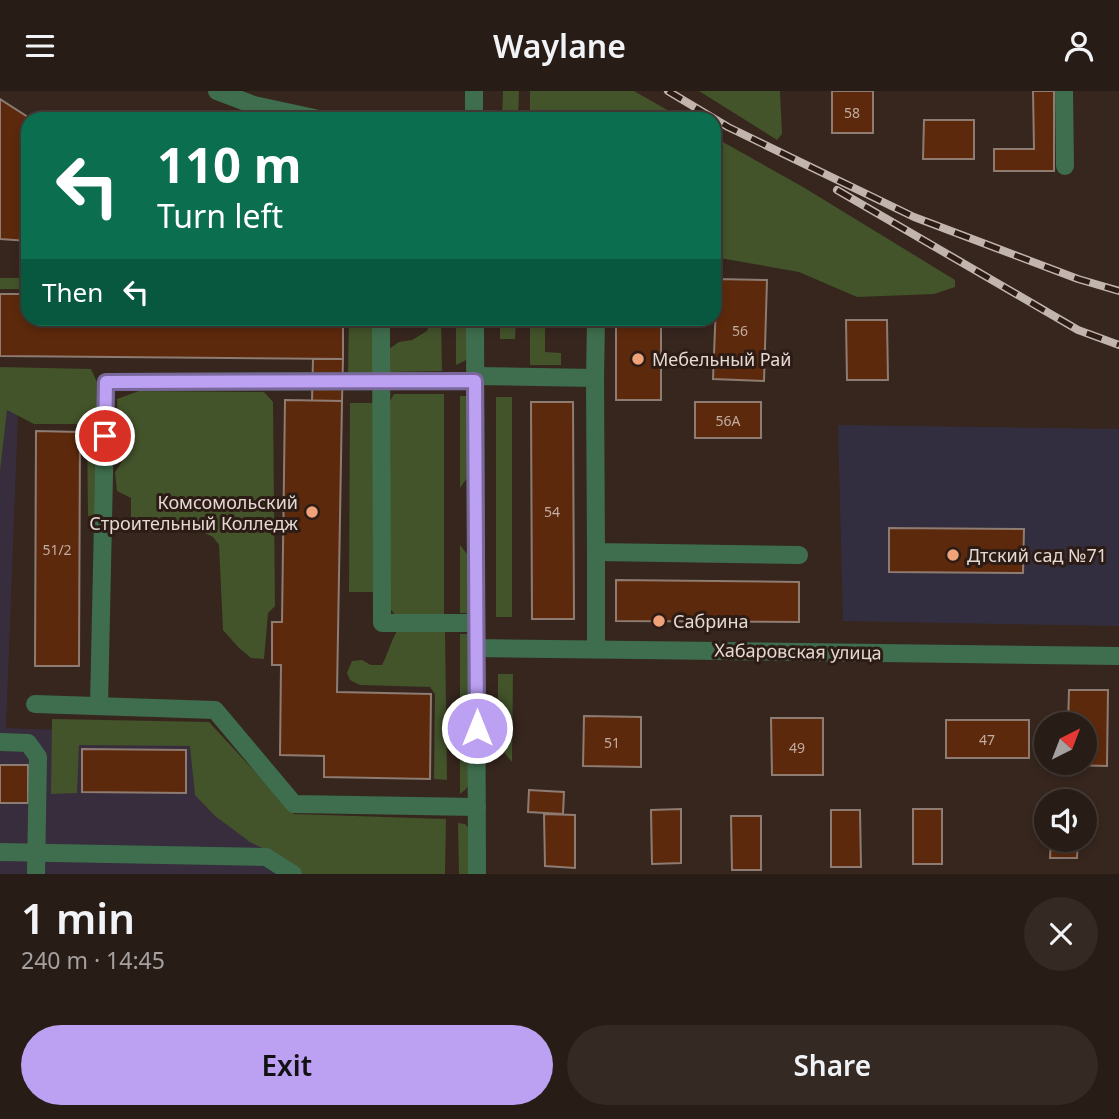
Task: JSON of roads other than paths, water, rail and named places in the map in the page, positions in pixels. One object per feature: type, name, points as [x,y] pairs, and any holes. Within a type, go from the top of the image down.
[{"type":"street","points":[[217,91],[254,105],[286,112]]},
{"type":"street","points":[[474,91],[474,112]]},
{"type":"street","points":[[1064,91],[1065,166]]},
{"type":"street","points":[[380,326],[382,623],[476,623]]},
{"type":"street","points":[[475,326],[477,874]]},
{"type":"street","points":[[596,326],[596,649]]},
{"type":"street","points":[[99,706],[106,382],[595,378]]},
{"type":"street","points":[[596,552],[799,555]]},
{"type":"street","name":"Хабаровская улица","points":[[476,648],[1119,656]]},
{"type":"street","points":[[35,704],[215,710],[294,804],[477,807]]},
{"type":"street","points":[[0,742],[28,743],[38,757],[36,874]]},
{"type":"street","points":[[0,852],[266,857],[293,874]]},
{"type":"railway","points":[[668,91],[703,112]]},
{"type":"railway","points":[[721,123],[914,217],[1078,279],[1119,291]]},
{"type":"railway","points":[[837,190],[1078,330],[1119,345]]},
{"type":"place","name":"Мебельный Рай","points":[[638,359]]},
{"type":"place","name":"Комсомольский Строительный Колледж","points":[[312,512]]},
{"type":"place","name":"Дтский сад №71","points":[[953,555]]},
{"type":"place","name":"Сабрина","points":[[659,621]]}]
